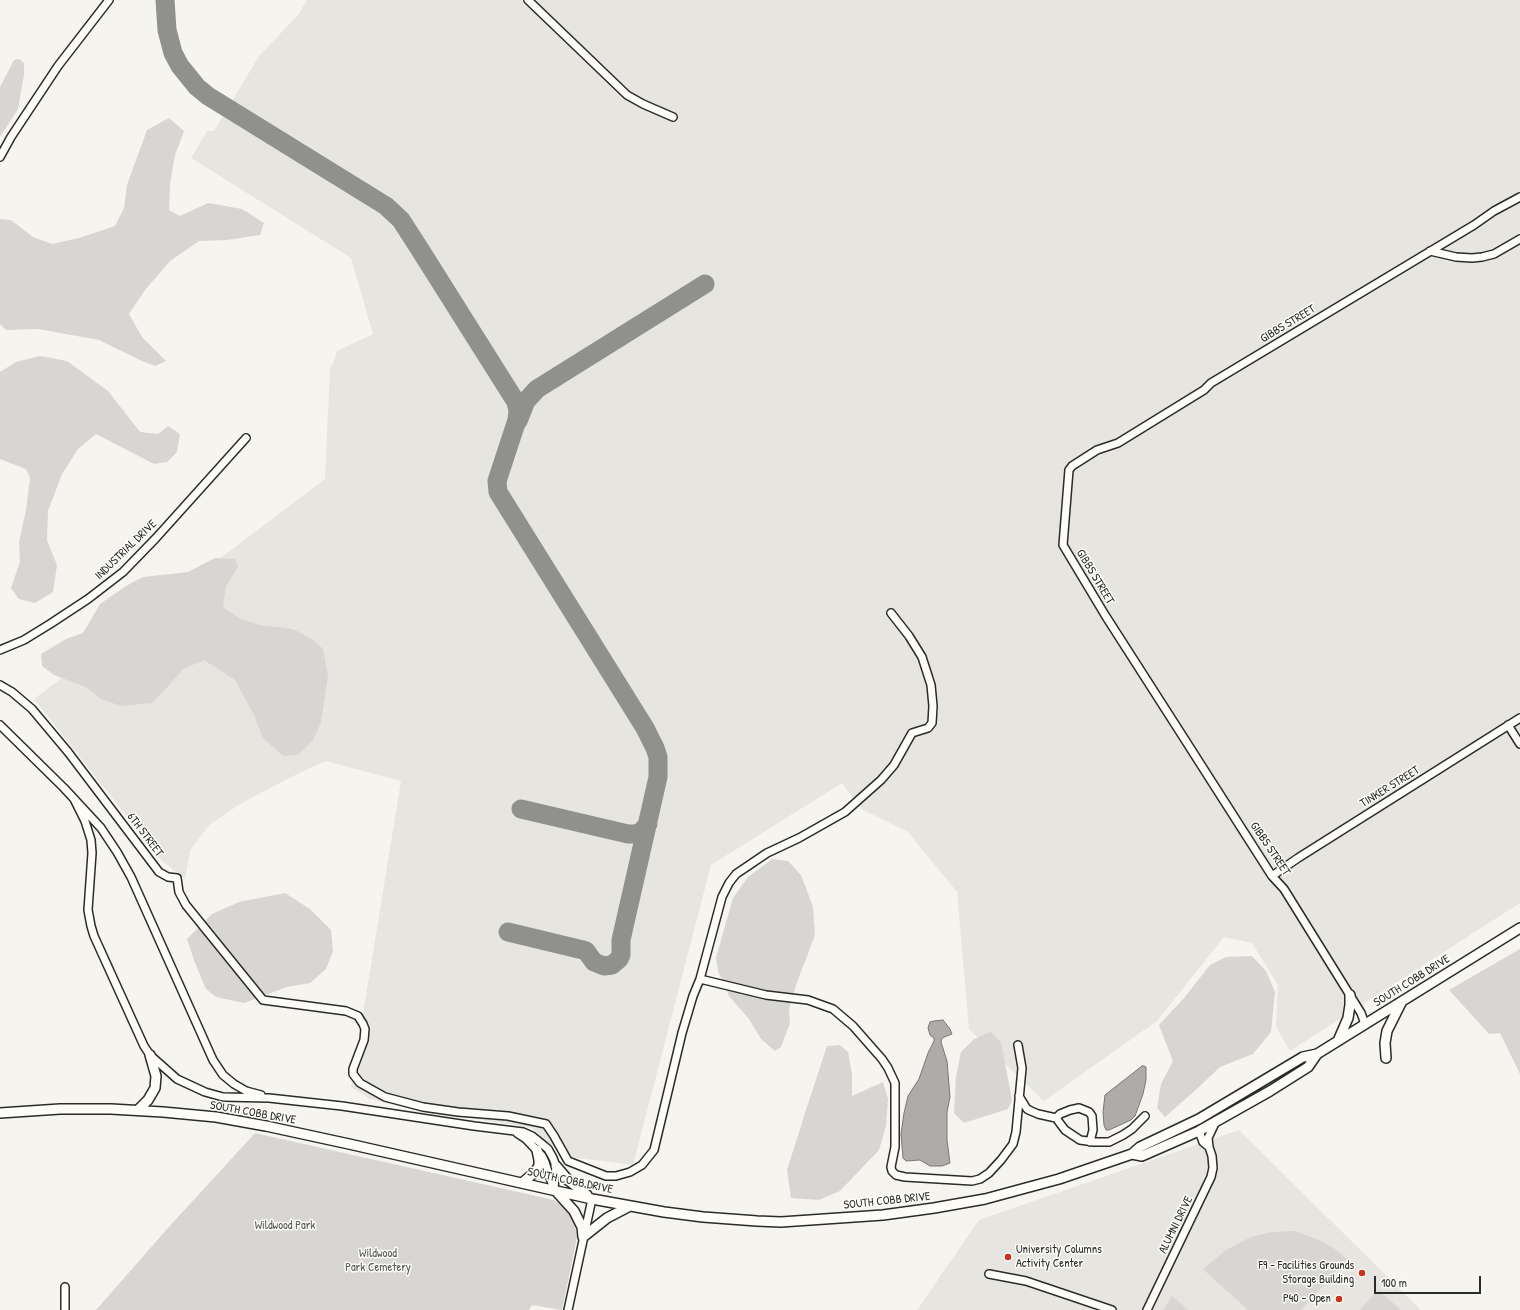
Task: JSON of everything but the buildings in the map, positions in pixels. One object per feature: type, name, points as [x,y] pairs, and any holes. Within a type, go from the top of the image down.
[{"type":"main road","name":"SOUTH COBB DRIVE","points":[[0,1113],[79,1109],[138,1110],[190,1114],[241,1121],[554,1189],[592,1199],[703,1217],[757,1221],[806,1221],[883,1215],[991,1198],[1060,1179],[1132,1154],[1140,1147],[1199,1119],[1303,1057],[1317,1054],[1520,928]]},
{"type":"main road","points":[[1338,1041],[1348,1018],[1350,995]]},
{"type":"main road","points":[[1386,1058],[1385,1043],[1387,1031],[1402,1001]]},
{"type":"main road","name":"SOUTH COBB DRIVE","points":[[1132,1154],[1142,1156],[1199,1131],[1308,1067],[1317,1054]]},
{"type":"main road","points":[[138,1110],[152,1094],[155,1088],[156,1076],[150,1055]]},
{"type":"main road","points":[[1199,1119],[1199,1131]]},
{"type":"main road","points":[[522,1183],[534,1173],[539,1166],[537,1150]]},
{"type":"main road","points":[[556,1166],[568,1180],[592,1199]]},
{"type":"main road","points":[[554,1189],[567,1203],[576,1216],[582,1227],[584,1237],[607,1218],[630,1206]]},
{"type":"street","points":[[0,157],[11,137],[58,66],[109,0]]},
{"type":"street","points":[[528,0],[627,95],[672,117]]},
{"type":"street","name":"GIBBS STREET","points":[[1366,1024],[1361,1013],[1284,889],[1272,876],[1105,615],[1063,545],[1068,470],[1097,450],[1118,443],[1177,407],[1211,383],[1474,225],[1494,211],[1520,197]]},
{"type":"street","points":[[1430,251],[1456,257],[1482,257],[1494,254],[1520,239]]},
{"type":"street","name":"INDUSTRIAL DRIVE","points":[[0,650],[24,640],[56,620],[94,595],[123,572],[156,538],[246,438]]},
{"type":"street","points":[[891,613],[909,636],[922,657],[931,685],[933,706],[932,723],[928,728],[912,733],[894,764],[881,780],[845,812],[799,838],[767,853],[736,874],[729,883],[722,897],[700,979],[766,995],[808,1000],[833,1009],[853,1026],[882,1059],[895,1082],[895,1147],[891,1167],[892,1171],[896,1175],[905,1177],[963,1182],[972,1181],[989,1173],[1001,1160],[1013,1144],[1016,1132],[1022,1068],[1018,1045]]},
{"type":"street","name":"6TH STREET","points":[[0,685],[12,692],[32,709],[68,752],[159,872],[177,878],[179,892],[186,906],[264,1000],[346,1011],[358,1016],[365,1029],[364,1040],[354,1064],[353,1074],[360,1084],[377,1094],[423,1107],[458,1112],[508,1116],[546,1124],[568,1161],[606,1176],[616,1176],[630,1172],[642,1165],[654,1150],[682,1033],[693,996],[700,979]]},
{"type":"street","name":"TINKER STREET","points":[[1272,876],[1298,858],[1520,718]]},
{"type":"street","points":[[0,725],[102,828],[131,877],[213,1060],[223,1074],[234,1084],[246,1091],[269,1098]]},
{"type":"street","points":[[1508,725],[1520,744]]},
{"type":"street","points":[[74,799],[86,821],[91,840],[92,853],[88,899],[91,926],[129,1014],[150,1055],[177,1078],[205,1092],[230,1098],[269,1098],[346,1106],[527,1134],[542,1144],[551,1153],[556,1166],[554,1189]]},
{"type":"street","points":[[1019,1096],[1027,1108],[1031,1111],[1056,1118],[1065,1130],[1073,1136],[1080,1140],[1090,1142],[1109,1142],[1132,1129],[1145,1116]]},
{"type":"street","points":[[1056,1118],[1060,1114],[1079,1108],[1089,1112],[1092,1116],[1093,1130],[1090,1142]]},
{"type":"street","name":"ALUMNI DRIVE","points":[[1208,1147],[1208,1138],[1216,1121]]},
{"type":"street","name":"ALUMNI DRIVE","points":[[1147,1310],[1210,1182],[1213,1164],[1212,1156],[1208,1147],[1203,1142],[1199,1131]]},
{"type":"street","points":[[515,1132],[537,1150],[545,1162],[554,1189]]},
{"type":"street","points":[[568,1310],[592,1199]]},
{"type":"street","points":[[989,1274],[1026,1281],[1112,1310]]},
{"type":"street","points":[[65,1287],[65,1310]]},
{"type":"shaded area","points":[[307,0],[1520,0],[1520,903],[1290,1051],[1276,1027],[1278,985],[1252,943],[1224,937],[1157,1021],[1044,1101],[969,1029],[957,892],[908,832],[861,809],[842,783],[711,865],[633,1165],[564,1156],[532,1128],[400,1106],[370,1099],[351,1087],[401,781],[326,761],[289,778],[240,804],[209,825],[190,851],[185,879],[162,861],[34,699],[325,479],[330,368],[333,364],[337,351],[373,334],[351,258],[191,158],[207,131],[214,131],[259,56],[299,14]]},
{"type":"shaded area","points":[[943,1020],[952,1034],[942,1038],[941,1042],[947,1061],[950,1097],[947,1112],[947,1140],[950,1163],[942,1166],[930,1166],[920,1160],[906,1161],[903,1158],[901,1134],[908,1096],[919,1079],[934,1041],[934,1038],[930,1035],[928,1028],[930,1022]]},
{"type":"shaded area","points":[[1142,1066],[1146,1067],[1146,1080],[1143,1094],[1135,1116],[1131,1120],[1106,1130],[1103,1112],[1105,1095]]},
{"type":"shaded area","points":[[1239,1130],[1421,1310],[917,1310],[979,1220]]},
{"type":"green space","points":[[19,59],[24,63],[24,75],[18,109],[0,137],[0,87],[14,60]]},
{"type":"green space","points":[[169,118],[184,131],[175,155],[170,184],[169,210],[180,216],[208,203],[242,209],[264,223],[260,235],[227,240],[199,241],[170,261],[145,290],[129,314],[142,337],[166,361],[155,366],[99,340],[38,329],[6,330],[0,324],[0,219],[11,220],[33,237],[52,244],[79,238],[115,226],[124,208],[127,185],[147,130]]},
{"type":"green space","points":[[40,356],[67,361],[108,391],[140,432],[158,434],[168,426],[180,434],[177,452],[167,462],[154,464],[96,434],[78,449],[62,474],[48,511],[47,540],[57,565],[53,592],[35,603],[19,599],[11,588],[20,562],[19,542],[26,510],[30,478],[26,469],[0,459],[0,372],[16,362]]},
{"type":"green space","points":[[215,558],[235,559],[238,567],[226,586],[223,607],[239,618],[259,625],[293,629],[312,639],[323,649],[328,676],[321,722],[313,740],[298,755],[283,756],[263,738],[254,715],[235,680],[204,660],[183,669],[152,703],[121,706],[101,699],[86,687],[54,675],[42,666],[41,654],[66,639],[83,633],[100,604],[126,586],[143,577],[188,572]]},
{"type":"green space","points":[[772,859],[788,861],[801,875],[813,907],[815,935],[796,985],[789,1010],[790,1023],[781,1047],[775,1051],[761,1039],[749,1019],[729,996],[718,971],[716,958],[733,898],[748,877]]},
{"type":"green space","points":[[285,893],[310,909],[331,930],[333,951],[326,969],[310,983],[287,987],[244,1003],[216,997],[206,989],[187,939],[212,914],[239,902]]},
{"type":"green space","points":[[1520,949],[1520,1074],[1500,1033],[1489,1034],[1449,990]]},
{"type":"green space","points":[[1252,956],[1266,971],[1275,992],[1271,1032],[1253,1054],[1220,1067],[1165,1117],[1157,1108],[1161,1084],[1173,1061],[1159,1025],[1184,998],[1210,965],[1226,957]]},
{"type":"green space","points":[[991,1032],[1001,1042],[1012,1100],[1008,1109],[964,1123],[954,1113],[956,1077],[961,1052],[974,1039]]},
{"type":"green space","points":[[840,1045],[848,1052],[852,1074],[852,1096],[883,1082],[888,1099],[886,1126],[879,1150],[840,1191],[819,1200],[791,1198],[787,1170],[806,1110],[827,1046]]},
{"type":"green space","name":"Wildwood Park","points":[[255,1133],[554,1200],[564,1207],[571,1215],[577,1237],[562,1310],[532,1305],[529,1310],[96,1310],[168,1228]]},
{"type":"green space","points":[[1295,1231],[1319,1240],[1335,1249],[1347,1259],[1301,1310],[1248,1310],[1203,1269],[1226,1250],[1251,1237],[1272,1232]]},
{"type":"green space","points":[[1378,1290],[1401,1310],[1360,1310]]},
{"type":"green space","points":[[1172,1296],[1188,1310],[1163,1310]]},
{"type":"taxiway","points":[[165,0],[167,30],[173,53],[180,66],[197,87],[208,96],[386,206],[401,220],[516,402],[518,411],[517,420],[497,481],[498,492],[645,728],[655,748],[658,757],[658,777],[621,940],[621,955],[619,959],[612,965],[604,966],[594,962],[586,951],[508,932]]},
{"type":"taxiway","points":[[518,421],[526,401],[537,389],[705,284]]},
{"type":"taxiway","points":[[521,809],[628,834],[641,832],[648,824]]},
{"type":"place","name":"University Columns Activity Center","points":[[1008,1257]]},
{"type":"place","name":"F9 - Facilities Grounds Storage Building","points":[[1362,1273]]},
{"type":"place","name":"P40 - Open","points":[[1339,1299]]},
{"type":"park label","name":"Wildwood Park Cemetery","points":[[378,1261]]}]
